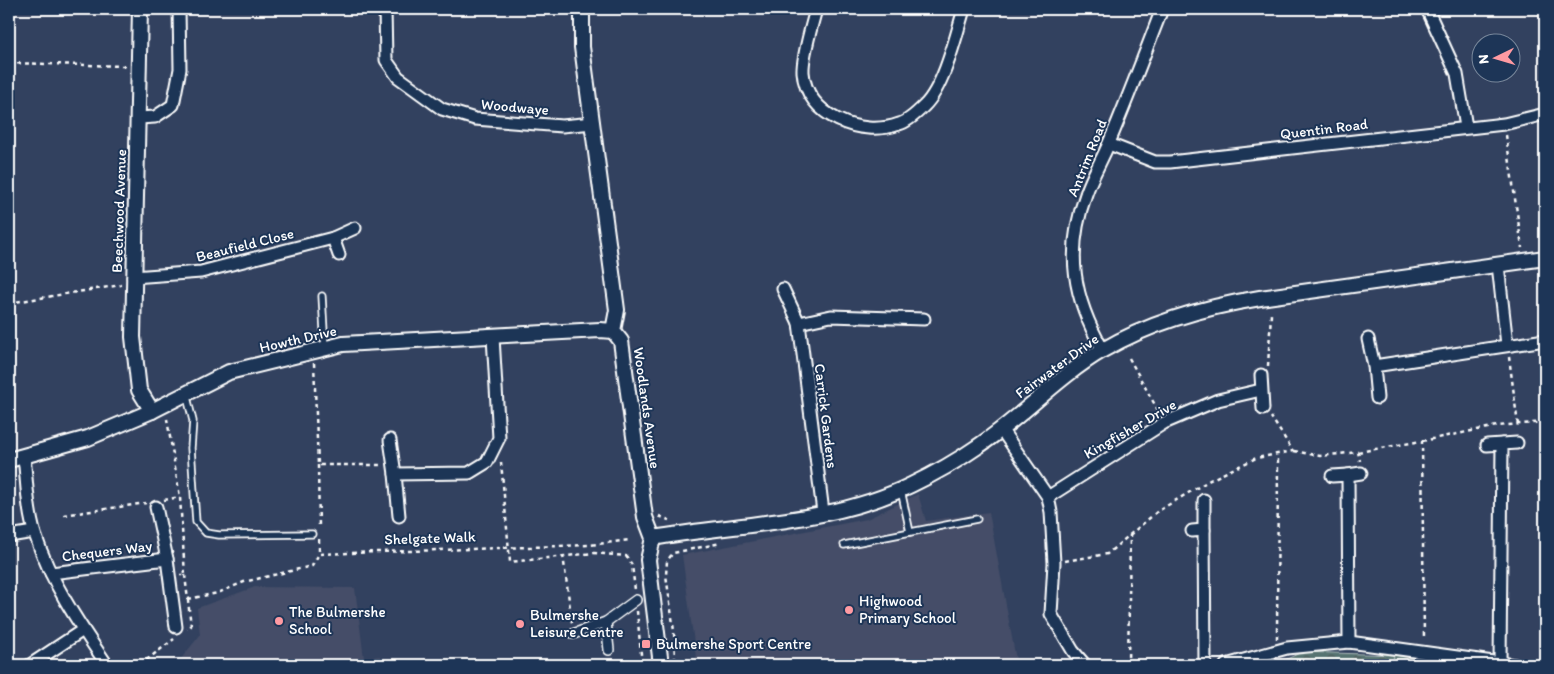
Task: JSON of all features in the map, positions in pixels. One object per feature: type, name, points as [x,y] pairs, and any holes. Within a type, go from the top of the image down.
[{"type":"street","name":"Beechwood Avenue","points":[[140,9],[133,337],[139,390],[157,408]]},
{"type":"street","points":[[139,118],[155,117],[173,105],[180,69],[179,9]]},
{"type":"street","name":"Woodwaye","points":[[385,9],[386,60],[398,77],[442,109],[475,119],[562,126],[593,123]]},
{"type":"street","points":[[582,9],[582,47],[617,310],[613,331]]},
{"type":"street","points":[[816,9],[803,72],[810,97],[834,119],[867,129],[900,124],[924,106],[940,78],[964,9]]},
{"type":"street","name":"Antrim Road","points":[[1102,350],[1086,319],[1078,293],[1073,265],[1074,244],[1086,195],[1109,144],[1162,9]]},
{"type":"street","points":[[1427,9],[1457,74],[1466,127]]},
{"type":"street","name":"Quentin Road","points":[[1109,144],[1147,160],[1170,162],[1504,124],[1545,114]]},
{"type":"street","name":"Beaufield Close","points":[[133,281],[201,272],[333,238],[356,228]]},
{"type":"street","points":[[333,238],[339,255]]},
{"type":"street","name":"Fairwater Drive","points":[[653,538],[776,522],[860,503],[901,489],[977,448],[1066,375],[1102,350],[1149,327],[1224,304],[1545,258]]},
{"type":"street","points":[[1498,265],[1507,345]]},
{"type":"street","name":"Carrick Gardens","points":[[784,288],[799,324],[823,512]]},
{"type":"street","points":[[799,324],[832,316],[924,319]]},
{"type":"street","name":"Howth Drive","points":[[9,460],[88,438],[157,408],[229,372],[344,344],[613,331]]},
{"type":"street","name":"Woodlands Avenue","points":[[613,331],[621,341],[645,517],[653,538]]},
{"type":"street","points":[[394,470],[469,473],[486,462],[499,438],[493,337]]},
{"type":"street","points":[[1368,339],[1374,366],[1377,398]]},
{"type":"street","points":[[1374,366],[1545,340]]},
{"type":"street","points":[[1261,374],[1263,409]]},
{"type":"street","name":"Kingfisher Drive","points":[[1048,497],[1164,423],[1218,400],[1261,390]]},
{"type":"street","points":[[1001,429],[1048,497],[1051,512],[1054,563],[1051,614],[1073,651],[1085,665]]},
{"type":"street","points":[[390,440],[399,516]]},
{"type":"street","points":[[1487,445],[1517,443]]},
{"type":"street","points":[[1500,663],[1502,444]]},
{"type":"street","name":"Chequers Way","points":[[24,457],[34,532],[51,573],[83,630],[107,665]]},
{"type":"street","points":[[1332,476],[1361,473]]},
{"type":"street","points":[[1348,475],[1349,642]]},
{"type":"street","points":[[1204,500],[1205,665]]},
{"type":"street","points":[[156,507],[170,576],[176,627]]},
{"type":"street","points":[[1192,531],[1204,530]]},
{"type":"street","points":[[9,536],[34,532]]},
{"type":"street","points":[[653,538],[648,560],[661,665]]},
{"type":"street","name":"Chequers Way","points":[[51,573],[167,559]]},
{"type":"street","points":[[573,634],[606,622],[636,600]]},
{"type":"street","points":[[606,622],[609,650]]},
{"type":"street","points":[[30,665],[83,630]]},
{"type":"street","points":[[1226,665],[1276,651],[1349,642],[1515,665]]},
{"type":"lane","points":[[320,350],[322,296]]},
{"type":"lane","points":[[186,393],[193,421],[191,448],[196,522],[206,533],[219,535],[312,534]]},
{"type":"lane","points":[[901,489],[910,532]]},
{"type":"lane","points":[[844,545],[977,519]]},
{"type":"path","points":[[9,63],[139,66]]},
{"type":"path","points":[[1504,124],[1524,262]]},
{"type":"path","points":[[9,303],[133,281]]},
{"type":"path","points":[[1261,374],[1267,369],[1271,314]]},
{"type":"path","points":[[1507,345],[1518,425]]},
{"type":"path","points":[[157,408],[169,426],[180,497],[188,599],[218,593],[244,582],[312,566],[319,554],[320,350]]},
{"type":"path","points":[[1129,358],[1164,423]]},
{"type":"path","points":[[1263,409],[1294,451]]},
{"type":"path","points":[[1054,563],[1107,554],[1158,511],[1210,480],[1256,458],[1294,451],[1320,456],[1358,452],[1497,426],[1545,422]]},
{"type":"path","points":[[499,438],[510,562],[594,553],[626,556],[632,565],[642,665]]},
{"type":"path","points":[[1422,441],[1424,652]]},
{"type":"path","points":[[1358,452],[1361,473]]},
{"type":"path","points":[[1276,651],[1278,455]]},
{"type":"path","points":[[318,466],[394,470]]},
{"type":"path","points":[[64,514],[151,502],[156,507],[163,500],[180,497]]},
{"type":"path","points":[[1128,665],[1130,535]]},
{"type":"path","name":"Shelgate Walk","points":[[319,554],[590,545],[630,540]]},
{"type":"path","points":[[673,553],[667,562],[666,575],[674,631],[675,665]]},
{"type":"path","points":[[563,555],[573,634]]},
{"type":"path","points":[[170,576],[185,574]]},
{"type":"path","points":[[140,665],[178,635],[176,627]]},
{"type":"shaded area","name":"Highwood Primary School","points":[[918,494],[926,521],[989,512],[1017,665],[697,665],[682,555],[867,519]]},
{"type":"shaded area","name":"The Bulmershe School","points":[[255,587],[355,588],[364,658],[380,656],[381,665],[176,665],[200,635],[197,608]]},
{"type":"green space","points":[[1302,652],[1394,655],[1392,665],[1274,665]]},
{"type":"green space","points":[[1394,655],[1451,665],[1392,665]]},
{"type":"place","name":"Highwood Primary School","points":[[849,610]]},
{"type":"place","name":"The Bulmershe School","points":[[279,621]]},
{"type":"place","name":"Bulmershe Leisure Centre","points":[[520,624]]},
{"type":"place","name":"Bulmershe Sport Centre","points":[[646,644]]}]
